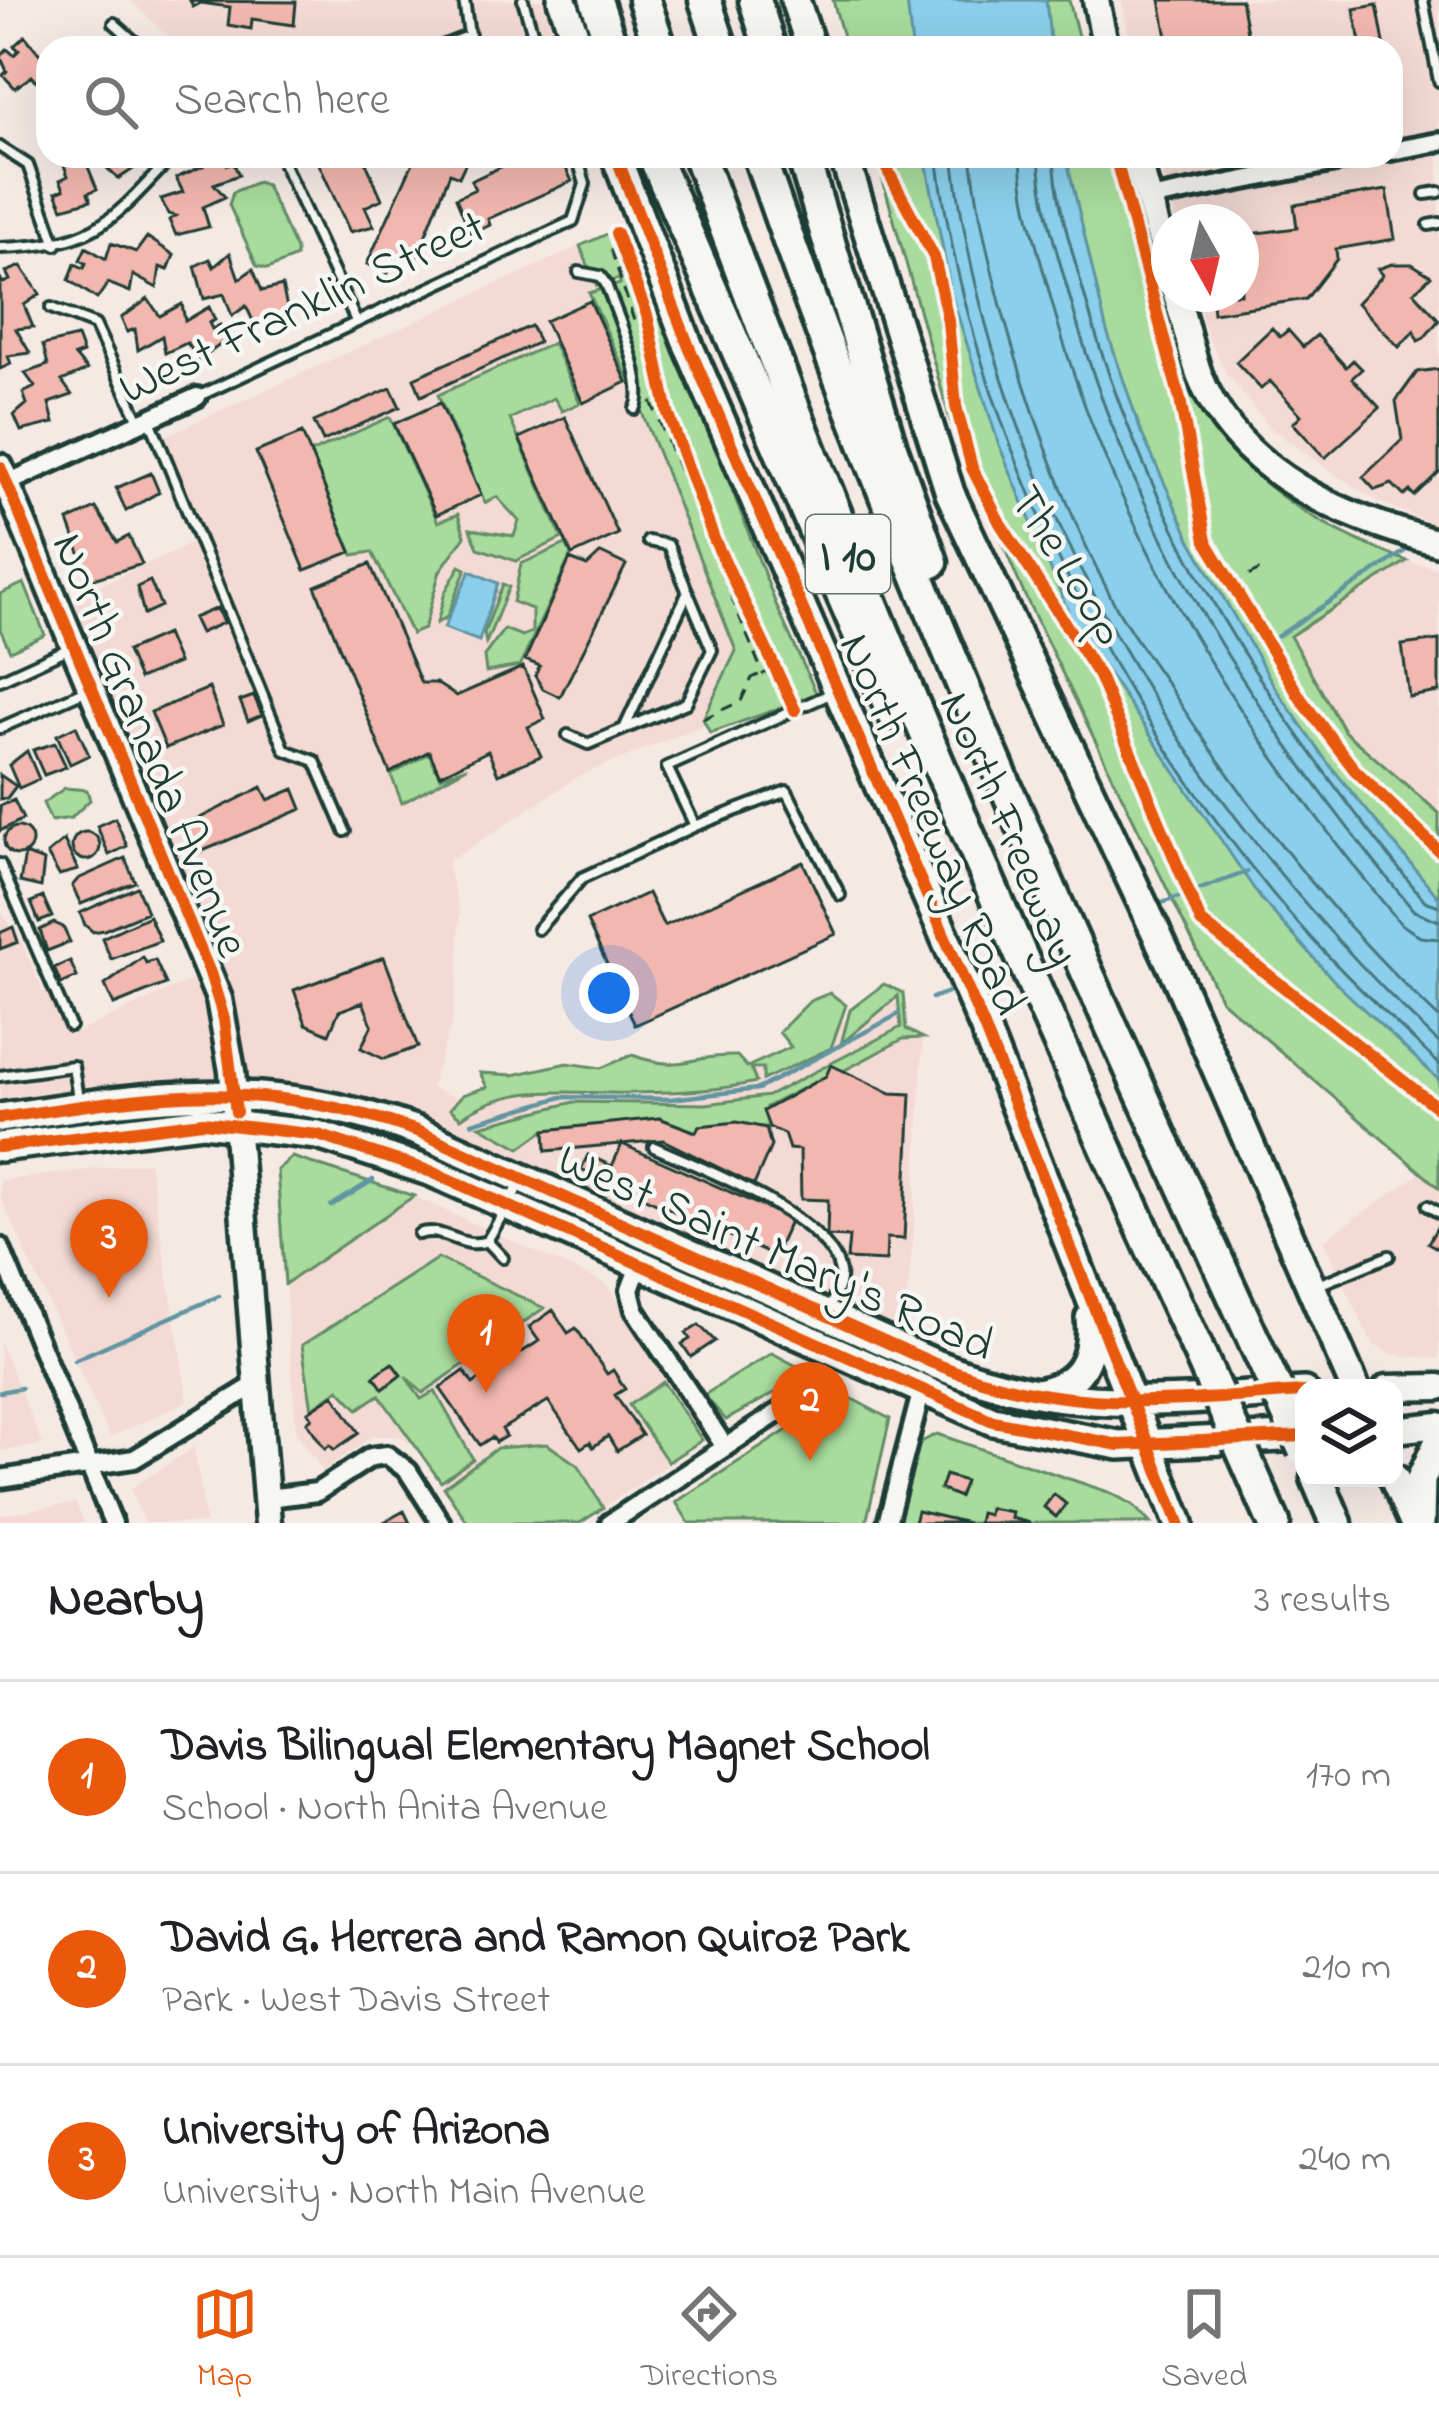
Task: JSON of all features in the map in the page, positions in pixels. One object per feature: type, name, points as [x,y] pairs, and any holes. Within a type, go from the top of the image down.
[{"type":"highway","points":[[596,0],[608,36]]},
{"type":"highway","points":[[644,0],[656,36]]},
{"type":"highway","points":[[705,0],[717,36]]},
{"type":"highway","points":[[755,0],[766,36]]},
{"type":"highway","points":[[659,168],[870,666],[1012,946]]},
{"type":"highway","name":"North Freeway","points":[[703,168],[796,426],[1012,946],[1274,1523]]},
{"type":"highway","name":"North Freeway","points":[[763,168],[809,304],[958,680],[1065,928],[1295,1430]]},
{"type":"highway","points":[[807,168],[891,448],[1065,928]]},
{"type":"highway","points":[[1321,1487],[1336,1523]]},
{"type":"main road","points":[[562,0],[575,36]]},
{"type":"main road","points":[[796,0],[807,36]]},
{"type":"main road","points":[[1096,0],[1104,36]]},
{"type":"main road","name":"North Freeway Road","points":[[621,168],[688,347],[984,1027],[1179,1523]]},
{"type":"main road","points":[[848,168],[950,493],[1176,975],[1351,1379]]},
{"type":"main road","points":[[1140,168],[1151,206]]},
{"type":"main road","points":[[1181,312],[1200,376],[1223,420],[1255,454],[1316,500],[1380,527],[1439,543]]},
{"type":"main road","name":"North Granada Avenue","points":[[2,479],[210,973],[224,1019],[237,1124],[267,1510]]},
{"type":"main road","name":"West Saint Mary's Road","points":[[0,1118],[179,1092],[234,1092],[380,1118],[933,1363],[1022,1394],[1130,1403],[1295,1393]]},
{"type":"main road","name":"West Saint Mary's Road","points":[[0,1147],[158,1125],[237,1124],[359,1145],[640,1263],[920,1390],[1024,1430],[1088,1442],[1145,1445],[1295,1437]]},
{"type":"main road","points":[[1022,1394],[1056,1389],[1082,1370],[1092,1338],[1085,1291]]},
{"type":"main road","points":[[1403,1388],[1439,1387]]},
{"type":"main road","points":[[1403,1429],[1439,1425]]},
{"type":"main road","points":[[1417,1523],[1423,1468],[1439,1441]]},
{"type":"main road","points":[[1399,1487],[1417,1523]]},
{"type":"street","points":[[1403,149],[1439,142]]},
{"type":"street","points":[[1149,199],[1290,168]]},
{"type":"street","name":"West Franklin Street","points":[[2,479],[197,397]]},
{"type":"street","points":[[0,1247],[113,1523]]},
{"type":"street","points":[[640,1263],[630,1290],[635,1310],[724,1448]]},
{"type":"street","points":[[887,1523],[920,1390],[933,1363]]},
{"type":"street","points":[[620,1520],[826,1381]]},
{"type":"street","points":[[0,1479],[88,1468],[146,1453],[258,1383]]},
{"type":"street","points":[[267,1510],[317,1492],[370,1457],[387,1455],[408,1472],[441,1523]]},
{"type":"lane","points":[[464,0],[470,35]]},
{"type":"lane","points":[[523,0],[534,36]]},
{"type":"lane","points":[[1423,0],[1439,81]]},
{"type":"lane","points":[[114,23],[129,36]]},
{"type":"lane","points":[[0,147],[28,166],[56,245]]},
{"type":"lane","points":[[0,248],[77,240],[115,217],[162,168]]},
{"type":"lane","points":[[286,168],[356,321]]},
{"type":"lane","name":"West Franklin Street","points":[[197,397],[573,221],[585,184],[581,168]]},
{"type":"lane","points":[[1425,194],[1439,191]]},
{"type":"lane","points":[[579,272],[601,276],[606,284],[638,381],[640,400],[635,409]]},
{"type":"lane","points":[[51,308],[95,325],[145,422],[285,750],[315,760],[345,832]]},
{"type":"lane","points":[[568,735],[589,744],[686,703],[712,650],[668,545],[648,541]]},
{"type":"lane","points":[[624,729],[688,592]]},
{"type":"lane","points":[[0,680],[74,647]]},
{"type":"lane","points":[[0,728],[91,689]]},
{"type":"lane","points":[[694,826],[667,767],[839,690]]},
{"type":"lane","points":[[538,929],[582,878],[694,826],[787,791],[840,895]]},
{"type":"lane","points":[[0,864],[70,1026]]},
{"type":"lane","points":[[0,1076],[73,1066],[79,1106]]},
{"type":"lane","points":[[654,1147],[791,1213],[840,1269],[815,1343]]},
{"type":"lane","points":[[419,1234],[434,1231],[469,1245],[487,1241],[523,1178]]},
{"type":"lane","points":[[1428,1206],[1439,1213]]},
{"type":"lane","points":[[487,1241],[503,1258]]},
{"type":"lane","points":[[1314,1287],[1389,1256]]},
{"type":"path","points":[[616,233],[645,339]]},
{"type":"path","points":[[611,249],[645,339]]},
{"type":"path","points":[[655,392],[769,671],[794,710]]},
{"type":"path","points":[[1219,567],[1242,604]]},
{"type":"path","points":[[1230,585],[1262,568]]},
{"type":"path","points":[[703,719],[741,701],[752,678],[769,671]]},
{"type":"shaded area","points":[[130,0],[543,0],[556,36],[168,36]]},
{"type":"shaded area","points":[[1121,0],[1439,0],[1439,527],[1377,501],[1270,428],[1227,375],[1201,312],[1259,312],[1259,204],[1172,204],[1163,168],[1403,168],[1403,36],[1129,36]]},
{"type":"shaded area","points":[[580,246],[597,286],[620,277],[630,387],[737,652],[703,719],[706,724],[579,776],[447,863],[460,913],[458,974],[452,1021],[431,1087],[454,1097],[572,1079],[730,1073],[898,995],[901,1027],[923,1038],[913,1243],[899,1365],[371,1129],[276,1107],[155,1107],[0,1133],[0,911],[21,940],[43,992],[53,987],[73,1034],[209,972],[57,605],[205,537],[163,437]]},
{"type":"shaded area","points":[[1407,561],[1439,569],[1439,813],[1345,732],[1289,636]]},
{"type":"shaded area","points":[[149,1162],[188,1401],[110,1437],[0,1196],[0,1181]]},
{"type":"shaded area","points":[[1421,1173],[1439,1188],[1439,1359],[1393,1354],[1372,1344],[1323,1240]]},
{"type":"shaded area","points":[[414,1196],[606,1284],[709,1437],[580,1523],[468,1523],[419,1448],[398,1436],[373,1436],[323,1471],[296,1432],[285,1284]]},
{"type":"shaded area","points":[[0,1342],[43,1445],[0,1451]]},
{"type":"shaded area","points":[[194,1447],[206,1523],[145,1523],[130,1489]]},
{"type":"shaded area","points":[[75,1503],[85,1523],[0,1523],[0,1515]]},
{"type":"green space","points":[[833,0],[1069,0],[1078,36],[843,36]]},
{"type":"green space","points":[[879,168],[1114,168],[1151,312],[1156,312],[1171,354],[1198,405],[1232,451],[1276,492],[1334,528],[1407,561],[1290,636],[1345,732],[1439,813],[1439,1188],[1221,1000],[1024,594],[950,420]]},
{"type":"green space","points":[[257,182],[266,185],[296,250],[296,257],[268,269],[257,266],[229,205],[233,192]]},
{"type":"green space","points":[[630,224],[777,607],[817,695],[710,733],[703,719],[736,651],[630,382],[589,293],[620,284],[620,278],[597,286],[580,246]]},
{"type":"green space","points":[[553,343],[580,403],[562,411],[554,398],[510,419],[562,538],[516,561],[478,548],[470,529],[514,536],[519,521],[497,497],[485,503],[438,395]]},
{"type":"green space","points":[[390,417],[438,522],[458,514],[465,536],[440,571],[424,629],[412,634],[372,552],[353,555],[310,453]]},
{"type":"green space","points":[[566,544],[571,555],[520,666],[486,672],[484,656],[504,629],[522,636],[532,632],[532,609],[513,602],[521,564]]},
{"type":"green space","points":[[460,566],[466,569],[447,617],[437,623],[445,592]]},
{"type":"green space","points":[[24,583],[45,635],[10,651],[0,629],[0,594]]},
{"type":"green space","points":[[503,584],[509,587],[486,643],[484,633]]},
{"type":"green space","points":[[429,753],[440,777],[467,767],[402,803],[391,775]]},
{"type":"green space","points":[[65,788],[87,790],[90,800],[71,818],[51,821],[43,803]]},
{"type":"green space","points":[[884,984],[903,993],[906,1029],[923,1038],[903,1039],[843,1071],[831,1066],[826,1076],[766,1107],[769,1127],[699,1126],[696,1132],[659,1118],[545,1130],[520,1148],[480,1126],[574,1102],[706,1104],[768,1096],[901,1027],[898,996],[841,1044],[850,1010]]},
{"type":"green space","points":[[830,993],[846,1005],[831,1048],[763,1080],[763,1068],[751,1068],[756,1082],[727,1087],[523,1094],[481,1106],[461,1118],[450,1109],[462,1095],[487,1087],[480,1073],[513,1075],[567,1063],[601,1068],[632,1055],[664,1063],[737,1056],[747,1067],[791,1047],[779,1032],[810,1001]]},
{"type":"green space","points":[[292,1157],[414,1196],[285,1284],[277,1170]]},
{"type":"green space","points":[[438,1258],[544,1308],[423,1393],[406,1377],[421,1399],[435,1391],[473,1459],[441,1482],[379,1395],[358,1409],[339,1389],[312,1409],[302,1345]]},
{"type":"green space","points":[[772,1353],[810,1373],[726,1420],[704,1395]]},
{"type":"green space","points":[[663,1382],[702,1440],[668,1462],[629,1405]]},
{"type":"green space","points":[[843,1394],[890,1419],[866,1523],[689,1523],[676,1502]]},
{"type":"green space","points":[[937,1434],[1111,1493],[1133,1505],[1150,1523],[895,1523],[913,1446]]},
{"type":"green space","points":[[547,1444],[579,1466],[603,1508],[580,1523],[468,1523],[444,1487],[497,1448]]},
{"type":"water","points":[[907,0],[1046,0],[1050,36],[911,36]]},
{"type":"water","points":[[927,168],[1069,168],[1106,328],[1141,432],[1191,541],[1276,689],[1328,763],[1439,898],[1439,1080],[1337,984],[1261,899],[1071,618],[999,445],[952,297]]},
{"type":"water","points":[[470,571],[498,583],[479,641],[444,628]]},
{"type":"building","points":[[1160,0],[1241,0],[1248,36],[1167,36]]},
{"type":"building","points":[[190,1],[296,2],[294,25],[252,19],[251,29],[228,25],[230,7],[201,3],[193,7]]},
{"type":"building","points":[[1377,5],[1383,36],[1359,36],[1354,9]]},
{"type":"building","points":[[25,36],[36,50],[36,80],[32,76],[15,88],[3,75],[7,71],[0,56],[7,49],[14,55],[19,50],[14,46]]},
{"type":"building","points":[[65,168],[88,168],[97,189],[88,193],[91,200],[63,208],[56,192],[64,189],[60,180],[68,176]]},
{"type":"building","points":[[107,168],[135,168],[118,179]]},
{"type":"building","points":[[198,168],[236,168],[239,175],[214,184],[225,197],[203,207],[209,227],[176,235],[169,220],[176,216],[168,214],[161,199],[183,192],[176,178]]},
{"type":"building","points":[[321,168],[368,168],[382,199],[365,207],[374,226],[350,232]]},
{"type":"building","points":[[410,168],[463,168],[459,177],[450,173],[415,262],[395,254],[388,273],[367,264]]},
{"type":"building","points":[[499,168],[566,168],[572,181],[488,219],[490,225],[471,234],[456,198],[475,189],[471,181]]},
{"type":"building","points":[[1387,190],[1395,239],[1336,249],[1337,259],[1306,299],[1259,306],[1259,233],[1297,228],[1294,205]]},
{"type":"building","points":[[147,237],[174,255],[168,270],[160,267],[157,288],[133,275],[130,292],[108,283],[97,299],[69,280],[75,264],[84,268],[86,263],[80,260],[86,247],[106,259],[111,243],[136,252]]},
{"type":"building","points":[[230,253],[239,279],[253,269],[262,291],[282,286],[290,320],[275,326],[271,318],[255,325],[246,306],[232,316],[224,294],[204,299],[195,266],[210,259],[214,267]]},
{"type":"building","points":[[1412,264],[1431,276],[1414,292],[1439,320],[1424,338],[1418,341],[1414,331],[1399,347],[1357,303],[1383,275],[1378,269]]},
{"type":"building","points":[[21,266],[40,294],[24,305],[33,327],[16,329],[30,353],[8,356],[11,364],[0,369],[0,278],[3,283],[10,280],[6,272]]},
{"type":"building","points":[[148,299],[160,316],[182,304],[185,321],[209,307],[215,320],[209,323],[212,329],[220,325],[227,340],[199,360],[187,343],[165,353],[162,336],[138,350],[135,329],[127,332],[121,318]]},
{"type":"building","points":[[590,301],[627,382],[583,403],[545,321]]},
{"type":"building","points":[[531,326],[539,342],[421,396],[414,378]]},
{"type":"building","points":[[1272,328],[1280,337],[1288,330],[1303,347],[1317,335],[1346,367],[1353,360],[1362,369],[1352,378],[1380,408],[1325,458],[1293,423],[1301,415],[1270,381],[1261,389],[1236,362]]},
{"type":"building","points":[[77,337],[83,353],[75,356],[87,370],[62,381],[72,395],[49,403],[54,423],[21,431],[14,415],[27,404],[23,393],[35,387],[25,373],[48,365],[43,345]]},
{"type":"building","points":[[1439,369],[1439,472],[1414,496],[1410,491],[1404,496],[1392,484],[1375,490],[1363,477],[1402,440],[1396,401],[1417,372]]},
{"type":"building","points":[[391,388],[400,407],[323,441],[314,422]]},
{"type":"building","points":[[440,403],[481,495],[436,515],[394,424]]},
{"type":"building","points":[[565,417],[618,534],[572,555],[519,438]]},
{"type":"building","points":[[302,433],[351,552],[305,570],[256,452]]},
{"type":"building","points":[[151,473],[159,492],[126,511],[116,488]]},
{"type":"building","points":[[96,508],[117,542],[129,536],[142,564],[90,580],[68,521]]},
{"type":"building","points":[[601,553],[626,565],[560,697],[543,689],[535,676],[540,666],[525,660],[570,559],[587,566]]},
{"type":"building","points":[[370,564],[421,683],[436,683],[456,696],[523,667],[545,719],[528,727],[541,756],[498,774],[488,751],[440,775],[429,751],[390,773],[315,586]]},
{"type":"building","points":[[150,581],[161,606],[144,614],[137,587]]},
{"type":"building","points":[[217,608],[223,623],[200,633],[193,618]]},
{"type":"building","points":[[166,634],[178,663],[139,679],[127,651]]},
{"type":"building","points":[[1439,640],[1439,692],[1409,697],[1402,645]]},
{"type":"building","points":[[209,688],[223,725],[166,748],[151,712]]},
{"type":"building","points":[[254,696],[262,715],[248,721],[240,701]]},
{"type":"building","points":[[76,726],[89,755],[70,764],[57,735]]},
{"type":"building","points":[[55,743],[66,767],[44,775],[33,750]]},
{"type":"building","points":[[27,751],[39,779],[19,788],[9,765]]},
{"type":"building","points":[[0,775],[16,786],[7,798],[0,799]]},
{"type":"building","points":[[262,787],[268,800],[294,789],[302,809],[198,853],[186,825]]},
{"type":"building","points":[[14,800],[23,819],[0,831],[0,806]]},
{"type":"building","points":[[115,818],[127,846],[109,855],[97,826]]},
{"type":"building","points":[[18,827],[28,831],[32,841],[28,851],[18,855],[8,851],[4,841],[8,831]]},
{"type":"building","points":[[86,832],[96,836],[100,846],[96,856],[86,860],[76,856],[72,846],[76,836]]},
{"type":"building","points":[[64,840],[78,870],[59,875],[47,854]]},
{"type":"building","points":[[25,854],[44,861],[41,887],[20,882]]},
{"type":"building","points":[[125,858],[135,882],[81,904],[72,886],[78,879]]},
{"type":"building","points":[[803,862],[836,934],[635,1025],[587,921],[648,893],[664,926]]},
{"type":"building","points":[[137,887],[147,912],[104,930],[93,932],[85,925],[80,913]]},
{"type":"building","points":[[43,897],[52,917],[39,922],[31,902]]},
{"type":"building","points":[[149,916],[160,941],[111,959],[102,938]]},
{"type":"building","points":[[54,923],[63,927],[70,942],[47,951],[40,930]]},
{"type":"building","points":[[13,927],[18,942],[0,949],[0,933]]},
{"type":"building","points":[[143,957],[146,963],[155,960],[166,984],[114,1005],[105,985]]},
{"type":"building","points":[[384,957],[418,1047],[384,1059],[361,1048],[372,1025],[363,1002],[339,1011],[329,1034],[306,1024],[294,990]]},
{"type":"building","points":[[70,961],[77,977],[61,984],[54,968]]},
{"type":"building","points":[[831,1065],[891,1093],[911,1094],[904,1239],[887,1238],[886,1261],[847,1259],[849,1237],[827,1236],[828,1200],[801,1199],[800,1150],[789,1149],[784,1134],[769,1127],[763,1111],[826,1076]]},
{"type":"building","points":[[659,1118],[696,1132],[699,1126],[737,1122],[766,1128],[771,1146],[754,1185],[663,1140],[546,1151],[545,1130]]},
{"type":"building","points":[[622,1144],[791,1219],[774,1256],[581,1169],[588,1155],[612,1166]]},
{"type":"building","points":[[1439,1224],[1439,1249],[1428,1243]]},
{"type":"building","points":[[553,1310],[568,1333],[576,1328],[607,1374],[613,1370],[625,1389],[615,1395],[642,1435],[617,1451],[608,1436],[593,1447],[590,1442],[581,1448],[548,1401],[502,1429],[506,1436],[496,1442],[492,1437],[480,1445],[440,1388],[464,1371],[473,1384],[492,1370],[484,1358],[510,1340],[519,1354],[539,1341],[529,1327]]},
{"type":"building","points":[[699,1325],[715,1341],[691,1357],[682,1344],[690,1339],[686,1333]]},
{"type":"building","points":[[392,1363],[401,1375],[383,1389],[374,1376]]},
{"type":"building","points":[[334,1395],[359,1433],[334,1450],[330,1445],[325,1449],[307,1422],[312,1418],[308,1412]]},
{"type":"building","points":[[945,1475],[965,1481],[959,1497],[940,1489]]},
{"type":"building","points":[[1054,1494],[1066,1504],[1056,1517],[1044,1507]]},
{"type":"building","points":[[989,1508],[1012,1512],[1011,1518],[1030,1523],[978,1523],[980,1513],[988,1515]]},
{"type":"building","points":[[404,1511],[410,1523],[382,1523]]},
{"type":"building","points":[[917,1511],[968,1523],[914,1523]]},
{"type":"waterway","points":[[1275,638],[1414,545]]},
{"type":"waterway","points":[[1162,903],[1247,872]]},
{"type":"waterway","points":[[932,998],[953,990]]},
{"type":"waterway","points":[[472,1123],[562,1097],[670,1099],[758,1089],[899,1014]]},
{"type":"waterway","points":[[331,1206],[373,1180]]},
{"type":"waterway","points":[[74,1360],[219,1296]]},
{"type":"waterway","points":[[0,1392],[21,1388]]},
{"type":"cycle path","points":[[621,168],[689,347],[984,1027],[1179,1523]]},
{"type":"cycle path","name":"The Loop","points":[[886,168],[934,257],[948,321],[956,406],[972,468],[1000,523],[1099,676],[1201,922],[1439,1109]]},
{"type":"cycle path","points":[[1118,168],[1180,399],[1206,541],[1301,699],[1354,769],[1439,851]]},
{"type":"cycle path","points":[[616,233],[647,315],[668,413],[714,539],[795,710]]},
{"type":"cycle path","points":[[0,467],[210,973],[224,1019],[236,1112]]},
{"type":"cycle path","points":[[0,1118],[110,1102],[209,1095],[309,1103],[361,1114],[417,1131],[933,1363],[981,1380],[1028,1392],[1116,1401],[1295,1393]]},
{"type":"cycle path","points":[[0,1147],[203,1122],[318,1135],[432,1172],[993,1421],[1119,1445],[1295,1436]]},
{"type":"place","name":"University of Arizona","points":[[109,1298]]},
{"type":"place","name":"Davis Bilingual Elementary Magnet School","points":[[486,1393]]},
{"type":"place","name":"David G. Herrera and Ramon Quiroz Park","points":[[810,1461]]}]
